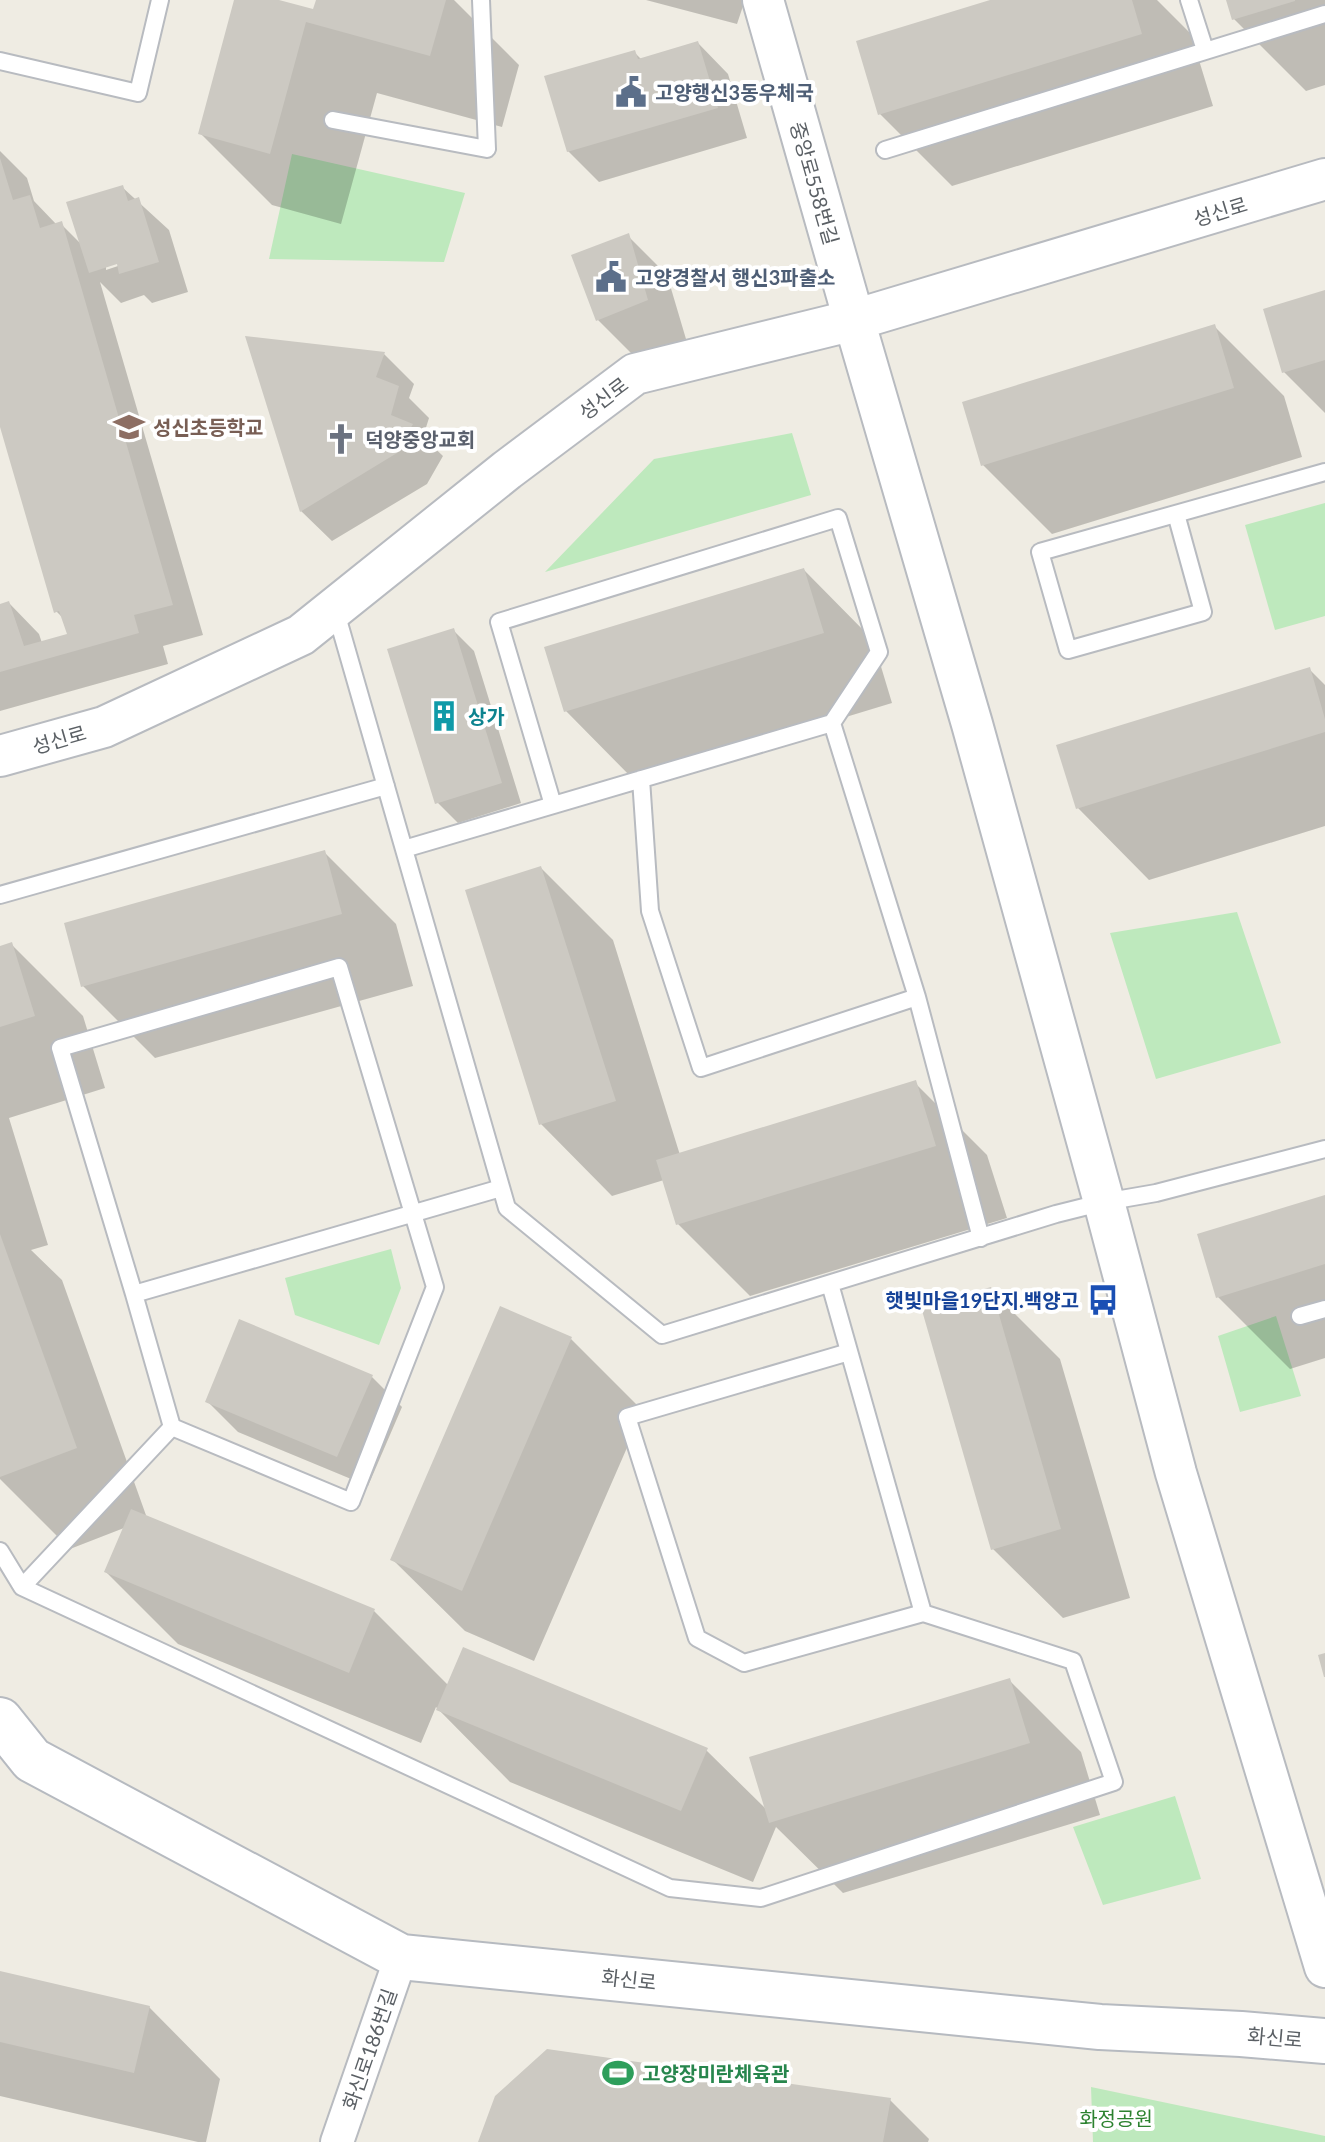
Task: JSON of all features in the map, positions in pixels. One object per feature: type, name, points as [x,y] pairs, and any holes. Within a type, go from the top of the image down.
[{"type":"main road","name":"화신로","points":[[0,1720],[32,1760],[401,1957],[1100,2027],[1325,2041]]},
{"type":"street","name":"중앙로558번길","points":[[763,0],[972,724],[1176,1473],[1325,1967]]},
{"type":"street","name":"성신로","points":[[0,756],[104,727],[301,635],[507,470],[635,374],[854,320],[1325,179]]},
{"type":"street","name":"화신로186번길","points":[[337,2142],[401,1957]]},
{"type":"lane","points":[[0,61],[138,93],[160,0]]},
{"type":"lane","points":[[333,120],[487,149],[481,0]]},
{"type":"lane","points":[[1189,0],[1205,50]]},
{"type":"lane","points":[[885,150],[1325,14]]},
{"type":"lane","points":[[1176,514],[1203,612],[1068,650],[1040,552],[1325,472]]},
{"type":"lane","points":[[404,849],[832,723],[879,652],[838,518],[499,622],[553,805]]},
{"type":"lane","points":[[335,609],[507,1208],[662,1335],[1056,1214],[1156,1193],[1325,1149]]},
{"type":"lane","points":[[832,723],[917,997],[981,1238]]},
{"type":"lane","points":[[641,779],[650,911],[701,1068],[917,997]]},
{"type":"lane","points":[[0,895],[386,786]]},
{"type":"lane","points":[[339,967],[435,1287],[351,1502],[172,1427],[60,1048],[339,967]]},
{"type":"lane","points":[[134,1294],[501,1188]]},
{"type":"lane","points":[[830,1284],[923,1613]]},
{"type":"lane","points":[[1300,1316],[1325,1309]]},
{"type":"lane","points":[[0,1551],[22,1587],[670,1888],[761,1898],[1114,1782],[1073,1661],[923,1613],[744,1663],[697,1638],[627,1417],[849,1352]]},
{"type":"lane","points":[[22,1587],[172,1427]]},
{"type":"green space","points":[[292,154],[465,193],[444,262],[269,259]]},
{"type":"green space","points":[[792,433],[811,495],[545,572],[654,459]]},
{"type":"green space","points":[[1325,503],[1325,616],[1275,630],[1245,525]]},
{"type":"green space","points":[[1237,912],[1281,1043],[1156,1079],[1110,933]]},
{"type":"green space","points":[[391,1249],[401,1288],[379,1345],[295,1315],[285,1278]]},
{"type":"green space","points":[[1276,1316],[1301,1396],[1240,1412],[1218,1336]]},
{"type":"green space","points":[[1175,1796],[1201,1879],[1103,1905],[1073,1827]]},
{"type":"green space","name":"화정공원","points":[[1091,2087],[1325,2136],[1325,2142],[1093,2142]]},
{"type":"building","points":[[234,0],[279,0],[313,9],[316,0],[446,0],[430,56],[306,22],[270,154],[198,134]]},
{"type":"building","points":[[990,0],[1132,0],[1142,34],[878,115],[856,41]]},
{"type":"building","points":[[1226,0],[1295,0],[1295,1],[1232,20]]},
{"type":"building","name":"고양행신3동우체국","points":[[698,41],[718,108],[567,152],[544,76],[635,50],[638,59]]},
{"type":"building","points":[[0,158],[13,200],[30,195],[40,228],[62,221],[173,605],[134,615],[139,633],[0,672],[0,604],[9,601],[24,646],[67,634],[59,611],[54,613],[0,427]]},
{"type":"building","points":[[123,185],[128,201],[139,197],[159,262],[119,274],[117,264],[89,273],[66,202]]},
{"type":"building","name":"고양경찰서 행신3파출소","points":[[629,233],[648,300],[596,321],[571,255]]},
{"type":"building","points":[[1325,290],[1325,360],[1282,373],[1263,309]]},
{"type":"building","points":[[1215,324],[1234,388],[981,466],[962,402]]},
{"type":"building","name":"덕양중앙교회","points":[[245,336],[385,352],[376,377],[399,386],[391,415],[413,424],[397,453],[300,512]]},
{"type":"building","points":[[804,568],[824,633],[564,712],[544,647]]},
{"type":"building","name":"상가","points":[[454,628],[502,783],[435,804],[387,649]]},
{"type":"building","points":[[1310,667],[1325,719],[1325,732],[1076,809],[1056,745]]},
{"type":"building","points":[[325,850],[342,914],[81,987],[64,923]]},
{"type":"building","points":[[541,866],[616,1101],[539,1125],[465,890]]},
{"type":"building","points":[[12,942],[35,1016],[0,1027],[0,946]]},
{"type":"building","points":[[916,1080],[936,1146],[676,1225],[656,1160]]},
{"type":"building","points":[[1325,1195],[1325,1264],[1216,1298],[1197,1234]]},
{"type":"building","points":[[0,1234],[77,1448],[0,1477]]},
{"type":"building","points":[[991,1287],[1061,1529],[991,1550],[921,1307]]},
{"type":"building","points":[[500,1306],[572,1337],[462,1591],[390,1560]]},
{"type":"building","points":[[239,1319],[373,1375],[337,1457],[205,1402]]},
{"type":"building","points":[[131,1509],[375,1609],[349,1673],[104,1572]]},
{"type":"building","points":[[463,1647],[708,1748],[681,1811],[436,1710]]},
{"type":"building","points":[[1325,1653],[1325,1677],[1324,1677],[1318,1655]]},
{"type":"building","points":[[1010,1678],[1030,1743],[769,1823],[749,1757]]},
{"type":"building","points":[[0,1971],[150,2006],[134,2073],[0,2042]]},
{"type":"building","name":"고양장미란체육관","points":[[547,2049],[891,2098],[883,2142],[478,2142],[495,2096]]},
{"type":"place","name":"고양행신3동우체국","points":[[631,92]]},
{"type":"place","name":"고양경찰서 행신3파출소","points":[[611,277]]},
{"type":"place","name":"성신초등학교","points":[[129,427]]},
{"type":"place","name":"덕양중앙교회","points":[[341,439]]},
{"type":"place","name":"상가","points":[[444,716]]},
{"type":"place","name":"햇빛마을19단지.백양고","points":[[1103,1300]]},
{"type":"place","name":"고양장미란체육관","points":[[618,2073]]}]
